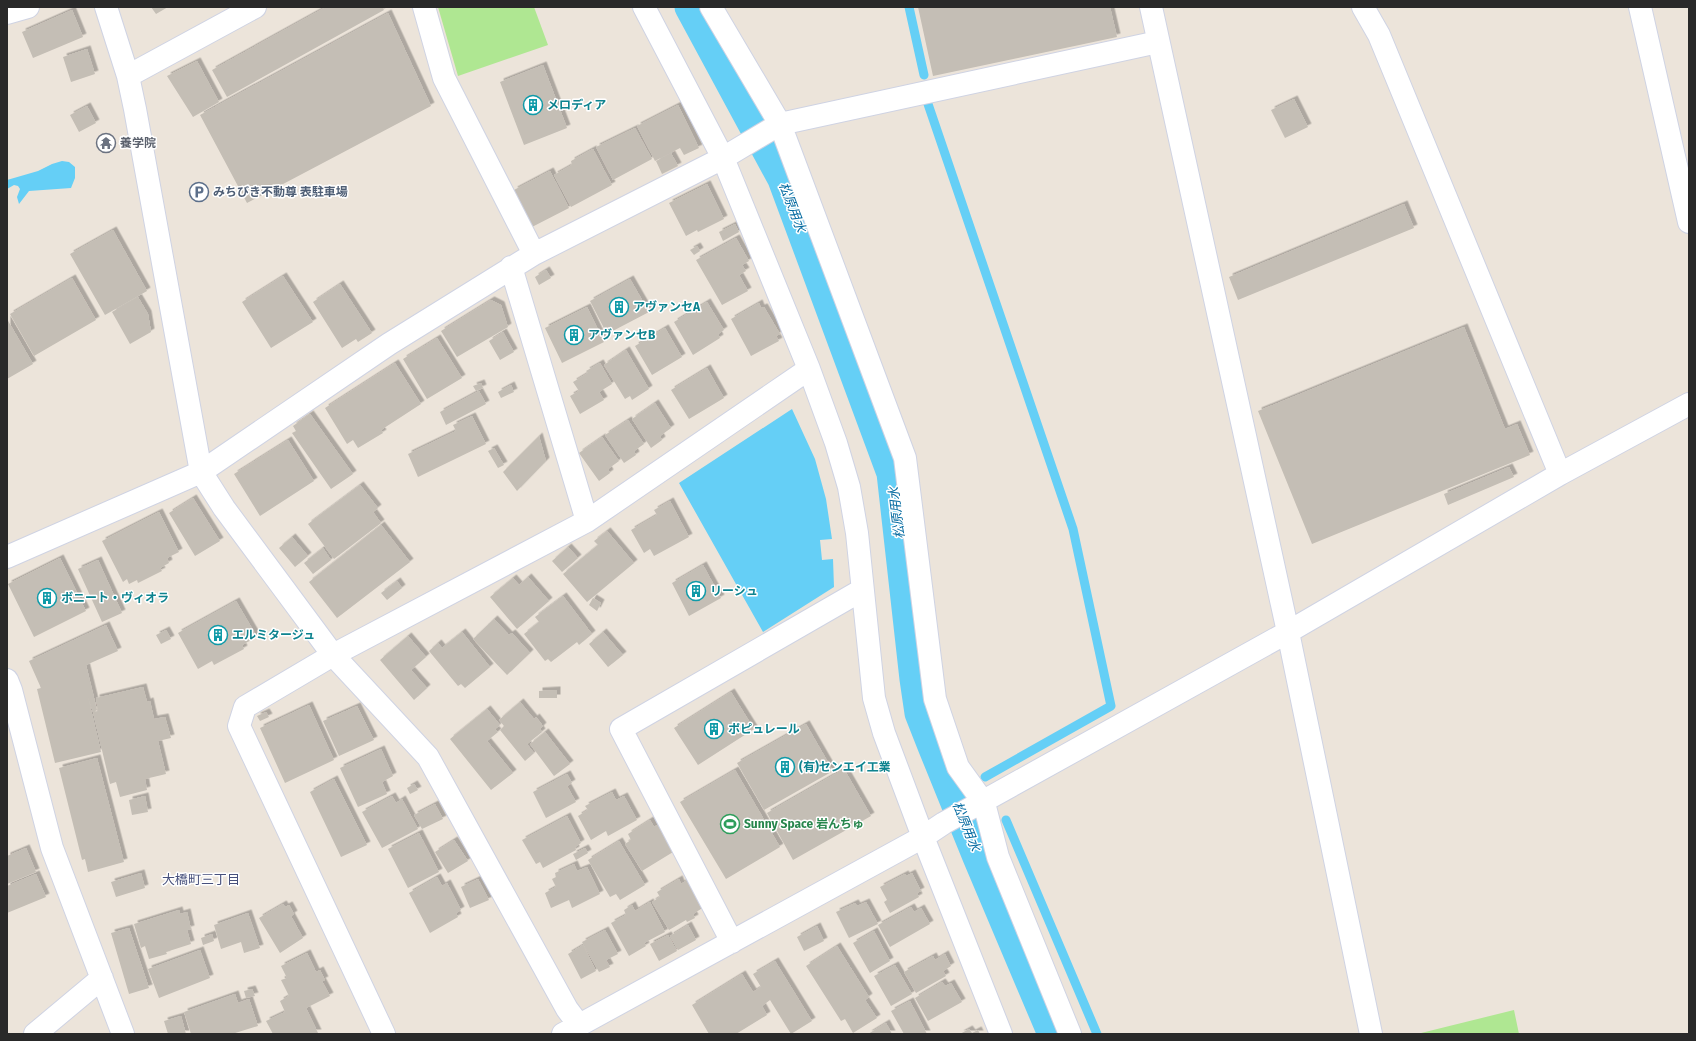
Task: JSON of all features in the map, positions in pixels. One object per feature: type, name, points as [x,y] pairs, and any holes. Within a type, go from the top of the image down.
[{"type":"street","points":[[7,13],[28,7]]},
{"type":"street","points":[[106,7],[128,76],[201,472],[224,508],[333,655],[428,757],[567,1009],[571,1030],[923,837],[944,823],[1288,632],[1560,474],[1689,404]]},
{"type":"street","points":[[128,76],[255,7]]},
{"type":"street","points":[[424,7],[444,78],[534,254]]},
{"type":"street","points":[[644,7],[723,158],[809,369],[836,442],[849,487],[857,533],[874,698],[884,733],[923,837],[1001,1034]]},
{"type":"street","points":[[711,7],[775,127],[905,458],[935,699],[958,767],[977,806],[1070,1034]]},
{"type":"street","points":[[1152,7],[1158,42],[1288,632],[1371,1034]]},
{"type":"street","points":[[1363,7],[1379,35],[1560,474]]},
{"type":"street","points":[[1640,7],[1689,222]]},
{"type":"street","points":[[7,557],[201,472],[389,344],[511,267],[723,158],[775,127],[1158,42]]},
{"type":"street","points":[[511,267],[587,521]]},
{"type":"street","points":[[384,1034],[239,726],[246,707],[333,655],[587,521],[809,369]]},
{"type":"street","points":[[732,942],[621,729],[862,590]]},
{"type":"street","points":[[7,680],[11,690],[52,848],[122,1034]]},
{"type":"street","points":[[35,1034],[102,978]]},
{"type":"green space","points":[[438,7],[534,7],[548,45],[458,76]]},
{"type":"green space","points":[[1514,1010],[1519,1034],[1417,1034]]},
{"type":"water","points":[[62,161],[69,162],[75,167],[75,178],[71,188],[29,191],[19,204],[17,197],[20,189],[18,186],[14,185],[7,189],[7,180],[38,171]]},
{"type":"water","points":[[792,409],[815,459],[826,499],[832,539],[820,540],[822,560],[833,559],[834,587],[763,632],[679,483]]},
{"type":"building","points":[[151,7],[168,7],[156,14]]},
{"type":"building","points":[[326,7],[382,7],[384,10],[227,97],[212,70]]},
{"type":"building","points":[[918,7],[1110,7],[1117,37],[933,76]]},
{"type":"building","points":[[72,10],[83,37],[33,58],[22,32]]},
{"type":"building","points":[[388,13],[431,106],[247,203],[200,115]]},
{"type":"building","points":[[87,49],[95,74],[71,82],[63,57]]},
{"type":"building","points":[[197,61],[219,102],[193,117],[167,76]]},
{"type":"building","name":"メロディア","points":[[543,65],[567,128],[524,145],[500,82]]},
{"type":"building","points":[[1294,99],[1308,127],[1285,138],[1271,110]]},
{"type":"building","points":[[678,105],[699,148],[684,155],[680,148],[655,161],[637,126]]},
{"type":"building","points":[[87,106],[96,123],[79,132],[70,115]]},
{"type":"building","points":[[635,128],[652,159],[613,180],[596,147]]},
{"type":"building","points":[[593,149],[612,185],[571,207],[554,175],[572,165],[571,161]]},
{"type":"building","points":[[671,153],[678,166],[662,174],[656,161]]},
{"type":"building","points":[[550,171],[569,208],[532,227],[514,190]]},
{"type":"building","points":[[707,184],[724,219],[698,232],[697,230],[686,236],[669,203]]},
{"type":"building","points":[[1404,204],[1414,228],[1238,300],[1229,277]]},
{"type":"building","points":[[735,224],[739,232],[723,241],[719,232]]},
{"type":"building","points":[[113,230],[147,291],[105,315],[70,254]]},
{"type":"building","points":[[736,238],[749,261],[742,265],[746,271],[739,275],[748,291],[722,305],[696,260]]},
{"type":"building","points":[[697,246],[700,251],[694,255],[690,250]]},
{"type":"building","points":[[546,270],[551,278],[539,285],[535,277]]},
{"type":"building","points":[[283,276],[313,322],[271,348],[242,302]]},
{"type":"building","points":[[72,278],[96,320],[34,356],[10,314]]},
{"type":"building","name":"アヴァンセA","points":[[630,279],[649,312],[607,334],[590,301]]},
{"type":"building","points":[[340,284],[372,333],[358,342],[356,339],[342,348],[313,302]]},
{"type":"building","points":[[138,297],[148,314],[151,332],[130,344],[112,312]]},
{"type":"building","points":[[491,300],[501,305],[508,327],[457,357],[441,331]]},
{"type":"building","points":[[707,302],[724,330],[718,334],[720,338],[693,355],[674,322]]},
{"type":"building","points":[[759,303],[761,308],[764,307],[780,334],[776,336],[779,341],[751,356],[731,319]]},
{"type":"building","name":"アヴァンセB","points":[[587,307],[604,342],[562,363],[545,328]]},
{"type":"building","points":[[7,319],[33,364],[7,379]]},
{"type":"building","points":[[1464,327],[1505,429],[1517,424],[1530,455],[1312,544],[1258,411]]},
{"type":"building","points":[[665,328],[682,357],[652,375],[635,346]]},
{"type":"building","points":[[503,332],[514,352],[500,360],[489,341]]},
{"type":"building","points":[[437,338],[462,378],[427,399],[403,359]]},
{"type":"building","points":[[626,350],[649,389],[632,400],[630,396],[625,399],[604,365]]},
{"type":"building","points":[[395,363],[421,404],[381,430],[383,433],[358,448],[353,440],[347,444],[325,408]]},
{"type":"building","points":[[600,363],[612,384],[599,392],[604,400],[580,414],[570,396],[579,391],[573,382],[588,373],[586,371]]},
{"type":"building","points":[[707,368],[724,398],[689,419],[671,390]]},
{"type":"building","points":[[481,383],[483,388],[476,391],[473,386]]},
{"type":"building","points":[[511,385],[514,392],[501,398],[498,392]]},
{"type":"building","points":[[479,391],[486,404],[446,425],[440,412]]},
{"type":"building","points":[[655,403],[671,428],[660,436],[662,440],[651,448],[632,419]]},
{"type":"building","points":[[310,414],[353,474],[331,489],[292,433],[296,431],[293,426]]},
{"type":"building","points":[[472,416],[486,444],[418,477],[408,454],[456,431],[453,425]]},
{"type":"building","points":[[628,420],[644,444],[634,451],[636,455],[624,463],[605,435]]},
{"type":"building","points":[[539,436],[546,461],[517,491],[503,472]]},
{"type":"building","points":[[602,437],[619,461],[608,469],[610,473],[599,481],[579,453]]},
{"type":"building","points":[[288,440],[314,481],[260,516],[234,474]]},
{"type":"building","points":[[494,448],[504,465],[498,468],[488,451]]},
{"type":"building","points":[[1509,467],[1514,477],[1448,505],[1444,494]]},
{"type":"building","points":[[360,485],[378,508],[373,512],[381,523],[334,559],[308,524]]},
{"type":"building","points":[[193,498],[220,541],[195,556],[169,513]]},
{"type":"building","points":[[670,501],[689,537],[654,556],[650,549],[644,553],[631,530],[657,515],[654,510]]},
{"type":"building","points":[[159,512],[179,552],[167,558],[169,563],[160,568],[162,571],[138,583],[137,580],[129,584],[127,579],[123,582],[102,541]]},
{"type":"building","points":[[381,525],[410,562],[337,618],[309,582]]},
{"type":"building","points":[[607,531],[634,563],[587,602],[563,574],[598,545],[594,541]]},
{"type":"building","points":[[292,537],[308,556],[295,567],[279,548]]},
{"type":"building","points":[[568,547],[578,558],[562,572],[552,561]]},
{"type":"building","points":[[323,548],[331,560],[313,574],[304,563]]},
{"type":"building","name":"ボニート・ヴィオラ","points":[[60,558],[86,611],[34,637],[8,584]]},
{"type":"building","points":[[98,560],[122,613],[102,622],[78,569]]},
{"type":"building","name":"リーシュ","points":[[703,565],[721,598],[689,616],[672,583]]},
{"type":"building","points":[[528,577],[549,601],[517,629],[490,597],[513,578],[519,585]]},
{"type":"building","points":[[397,581],[402,588],[387,600],[381,593]]},
{"type":"building","points":[[563,596],[592,634],[579,645],[577,642],[551,662],[548,659],[545,661],[524,634],[539,622],[535,617]]},
{"type":"building","points":[[593,598],[601,603],[597,611],[589,605]]},
{"type":"building","name":"エルミタージュ","points":[[236,601],[257,637],[242,645],[244,649],[214,665],[212,661],[198,669],[178,633]]},
{"type":"building","points":[[494,619],[509,635],[512,633],[530,653],[507,675],[473,639]]},
{"type":"building","points":[[106,625],[118,651],[86,665],[97,710],[93,712],[88,697],[101,752],[55,763],[37,689],[41,688],[29,661]]},
{"type":"building","points":[[166,630],[171,639],[161,644],[156,635]]},
{"type":"building","points":[[462,632],[490,667],[465,688],[461,684],[458,686],[429,651],[438,643],[442,648]]},
{"type":"building","points":[[603,632],[623,655],[608,667],[589,644]]},
{"type":"building","points":[[408,636],[426,657],[411,670],[427,688],[414,700],[380,660]]},
{"type":"building","points":[[143,687],[147,702],[150,701],[154,719],[165,717],[171,738],[158,741],[166,774],[145,779],[147,790],[120,797],[116,782],[110,784],[93,712],[98,711],[96,698]]},
{"type":"building","points":[[557,690],[557,698],[539,698],[539,691]]},
{"type":"building","name":"ポピュレール","points":[[731,692],[754,729],[698,765],[674,728]]},
{"type":"building","points":[[520,702],[534,719],[536,717],[543,726],[540,729],[542,732],[527,744],[534,753],[525,761],[500,730],[504,726],[499,720]]},
{"type":"building","points":[[309,705],[334,760],[285,783],[260,728]]},
{"type":"building","points":[[357,706],[374,740],[339,756],[323,721]]},
{"type":"building","points":[[487,709],[500,725],[495,729],[498,732],[487,741],[513,773],[491,790],[450,739]]},
{"type":"building","points":[[266,712],[269,717],[260,721],[257,716]]},
{"type":"building","name":"(有)センエイ工業","points":[[806,724],[833,771],[764,810],[737,763]]},
{"type":"building","points":[[545,732],[570,764],[554,776],[530,744]]},
{"type":"building","points":[[381,749],[393,776],[382,782],[387,794],[358,807],[340,768]]},
{"type":"building","points":[[97,758],[124,862],[88,872],[85,859],[82,860],[59,768]]},
{"type":"building","points":[[844,769],[871,816],[793,860],[767,813]]},
{"type":"building","name":"Sunny Space 岩んちゅ","points":[[735,770],[780,847],[726,879],[680,802]]},
{"type":"building","points":[[567,774],[572,783],[567,786],[576,802],[546,818],[533,792]]},
{"type":"building","points":[[334,779],[367,845],[341,857],[310,792]]},
{"type":"building","points":[[414,784],[418,790],[410,794],[407,788]]},
{"type":"building","points":[[612,792],[616,800],[624,796],[637,820],[608,836],[606,831],[591,840],[578,816],[588,810],[585,806]]},
{"type":"building","points":[[145,796],[148,812],[132,815],[129,800]]},
{"type":"building","points":[[392,796],[396,803],[402,799],[418,829],[382,848],[362,812]]},
{"type":"building","points":[[435,804],[443,819],[422,829],[414,815]]},
{"type":"building","points":[[567,816],[581,843],[575,847],[576,850],[543,868],[540,862],[536,864],[522,840]]},
{"type":"building","points":[[650,820],[654,827],[662,822],[678,849],[642,871],[625,844],[631,840],[628,834]]},
{"type":"building","points":[[419,833],[439,872],[408,888],[388,849]]},
{"type":"building","points":[[454,840],[468,861],[448,873],[435,852]]},
{"type":"building","points":[[619,841],[645,885],[620,900],[616,894],[610,897],[588,860]]},
{"type":"building","points":[[26,848],[36,872],[7,884],[7,856]]},
{"type":"building","points":[[585,848],[588,853],[576,860],[573,854]]},
{"type":"building","points":[[574,864],[577,871],[587,867],[600,894],[572,908],[569,900],[551,908],[545,893],[556,887],[552,879],[556,877],[555,873]]},
{"type":"building","points":[[141,873],[145,888],[116,897],[111,882]]},
{"type":"building","points":[[912,873],[921,891],[917,893],[919,897],[890,913],[884,902],[887,900],[880,887],[905,874],[906,876]]},
{"type":"building","points":[[36,874],[46,897],[7,913],[7,886]]},
{"type":"building","points":[[437,877],[442,886],[447,883],[461,910],[456,913],[458,917],[430,933],[409,893]]},
{"type":"building","points":[[692,877],[704,907],[693,914],[695,918],[687,922],[686,920],[669,930],[652,902],[660,897],[657,892],[679,879],[681,884]]},
{"type":"building","points":[[478,879],[489,900],[470,908],[461,887]]},
{"type":"building","points":[[650,902],[665,932],[644,943],[646,946],[629,956],[611,923],[626,915],[624,910],[632,905],[635,911]]},
{"type":"building","points":[[866,902],[878,924],[849,938],[836,912],[855,903],[857,906]]},
{"type":"building","points":[[283,904],[285,907],[289,905],[294,914],[291,916],[303,938],[280,953],[259,918]]},
{"type":"building","points":[[911,907],[914,912],[921,908],[930,924],[890,947],[878,925]]},
{"type":"building","points":[[179,910],[180,914],[187,912],[191,929],[187,930],[191,944],[166,952],[167,954],[149,959],[145,946],[141,948],[134,924]]},
{"type":"building","points":[[248,913],[260,948],[244,953],[241,942],[221,949],[214,925]]},
{"type":"building","points":[[688,925],[696,940],[678,950],[670,936]]},
{"type":"building","points":[[817,926],[824,941],[804,951],[797,937]]},
{"type":"building","points":[[129,928],[149,988],[129,994],[111,933]]},
{"type":"building","points":[[605,930],[618,954],[606,960],[610,967],[599,972],[582,942]]},
{"type":"building","points":[[874,931],[890,961],[870,973],[853,943]]},
{"type":"building","points":[[212,934],[214,941],[203,945],[201,938]]},
{"type":"building","points":[[668,935],[677,951],[659,961],[650,944]]},
{"type":"building","points":[[583,945],[596,971],[581,979],[568,954]]},
{"type":"building","points":[[837,946],[869,997],[865,1000],[877,1018],[853,1033],[845,1019],[841,1021],[806,966]]},
{"type":"building","points":[[200,950],[210,978],[159,998],[148,969]]},
{"type":"building","points":[[307,953],[316,972],[320,970],[325,980],[322,981],[330,996],[306,1008],[318,1033],[273,1034],[266,1021],[285,1012],[280,1001],[289,996],[281,980],[287,978],[281,966]]},
{"type":"building","points":[[945,954],[951,966],[943,971],[946,976],[916,993],[904,972],[933,956],[935,960]]},
{"type":"building","points":[[775,961],[812,1021],[791,1034],[770,1000],[762,1006],[767,1015],[736,1034],[709,1034],[692,1005],[742,974],[753,992],[761,987],[753,974]]},
{"type":"building","points":[[895,965],[912,994],[891,1006],[874,976]]},
{"type":"building","points":[[942,982],[945,986],[951,983],[962,1002],[928,1021],[915,998]]},
{"type":"building","points":[[252,989],[255,996],[246,998],[244,991]]},
{"type":"building","points":[[235,994],[238,1003],[249,999],[258,1026],[232,1034],[191,1034],[184,1012]]},
{"type":"building","points":[[910,1001],[927,1034],[904,1034],[891,1011]]},
{"type":"building","points":[[181,1016],[186,1034],[168,1034],[164,1021]]},
{"type":"building","points":[[886,1023],[892,1034],[868,1034]]},
{"type":"building","points":[[969,1029],[972,1033],[978,1030],[980,1034],[960,1034]]},
{"type":"waterway","name":"松原用水","points":[[690,7],[783,179],[892,473],[920,713],[978,857],[1053,1034]]},
{"type":"waterway","points":[[909,7],[924,75]]},
{"type":"waterway","points":[[928,104],[1073,529],[1111,706],[985,777]]},
{"type":"waterway","points":[[1006,820],[1097,1034]]},
{"type":"place","name":"メロディア","points":[[533,105]]},
{"type":"place","name":"養学院","points":[[106,143]]},
{"type":"place","name":"みちびき不動尊 表駐車場","points":[[199,192]]},
{"type":"place","name":"アヴァンセA","points":[[619,307]]},
{"type":"place","name":"アヴァンセB","points":[[574,335]]},
{"type":"place","name":"リーシュ","points":[[696,591]]},
{"type":"place","name":"ボニート・ヴィオラ","points":[[47,598]]},
{"type":"place","name":"エルミタージュ","points":[[218,635]]},
{"type":"place","name":"ポピュレール","points":[[714,729]]},
{"type":"place","name":"(有)センエイ工業","points":[[785,767]]},
{"type":"place","name":"Sunny Space 岩んちゅ","points":[[730,824]]},
{"type":"district","name":"大橋町三丁目","points":[[201,879]]}]
